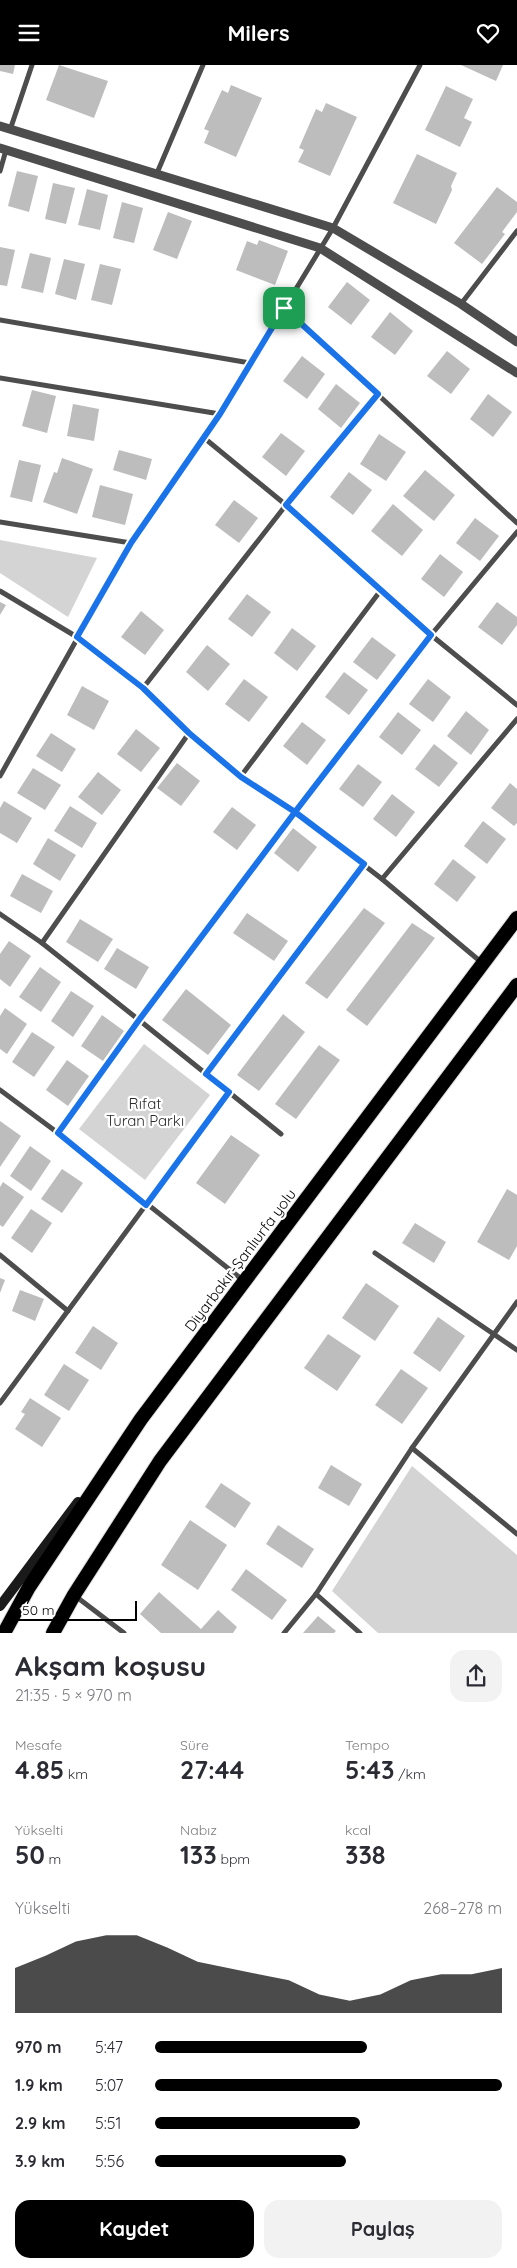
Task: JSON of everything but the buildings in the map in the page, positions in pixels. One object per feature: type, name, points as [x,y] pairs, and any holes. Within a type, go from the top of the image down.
[{"type":"highway","name":"Diyarbakır-Şanlıurfa yolu","points":[[4,1633],[28,1587],[141,1419],[517,918]]},
{"type":"highway","points":[[53,1633],[74,1595],[160,1461],[517,985]]},
{"type":"main road","points":[[0,1606],[141,1419]]},
{"type":"street","points":[[10,130],[32,65]]},
{"type":"street","points":[[157,173],[203,65]]},
{"type":"street","points":[[0,776],[131,543],[220,414],[334,228],[420,65]]},
{"type":"street","points":[[0,126],[157,173],[201,189],[334,228],[461,304],[517,342]]},
{"type":"street","points":[[0,171],[3,149],[320,248],[517,373]]},
{"type":"street","points":[[461,304],[517,231]]},
{"type":"street","points":[[284,308],[517,523]]},
{"type":"street","points":[[0,320],[250,363]]},
{"type":"street","points":[[0,378],[220,414]]},
{"type":"street","points":[[143,688],[286,505],[378,394]]},
{"type":"street","points":[[203,437],[286,505],[431,635],[517,705]]},
{"type":"street","points":[[0,522],[131,543]]},
{"type":"street","points":[[58,1133],[139,1020],[295,812],[431,635],[517,532]]},
{"type":"street","points":[[241,777],[381,590]]},
{"type":"street","points":[[0,591],[77,637],[143,688],[189,733],[241,777],[295,812],[364,864],[482,963]]},
{"type":"street","points":[[382,879],[517,719]]},
{"type":"street","points":[[42,943],[189,733]]},
{"type":"street","points":[[206,1074],[364,864]]},
{"type":"street","points":[[0,914],[42,943],[282,1134]]},
{"type":"street","points":[[0,1091],[58,1133],[146,1205],[244,1281]]},
{"type":"street","points":[[0,1403],[229,1092]]},
{"type":"street","points":[[376,1253],[517,1351]]},
{"type":"street","points":[[0,1255],[68,1311]]},
{"type":"street","points":[[284,1633],[316,1594],[412,1449],[517,1302]]},
{"type":"street","points":[[412,1449],[517,1534]]},
{"type":"street","points":[[316,1594],[360,1633]]},
{"type":"street","points":[[74,1595],[124,1633]]},
{"type":"green space","points":[[0,540],[97,558],[68,617],[0,573]]},
{"type":"green space","name":"Rıfat Turan Parkı","points":[[144,1044],[210,1095],[145,1180],[79,1129]]},
{"type":"green space","points":[[412,1466],[517,1555],[517,1633],[378,1633],[332,1591]]},
{"type":"route","points":[[284,308],[220,414],[131,543],[77,637],[143,688],[189,733],[241,777],[295,812],[139,1020],[58,1133],[146,1205],[229,1092],[206,1074],[364,864],[295,812],[431,635],[286,505],[378,394],[284,308]]}]
